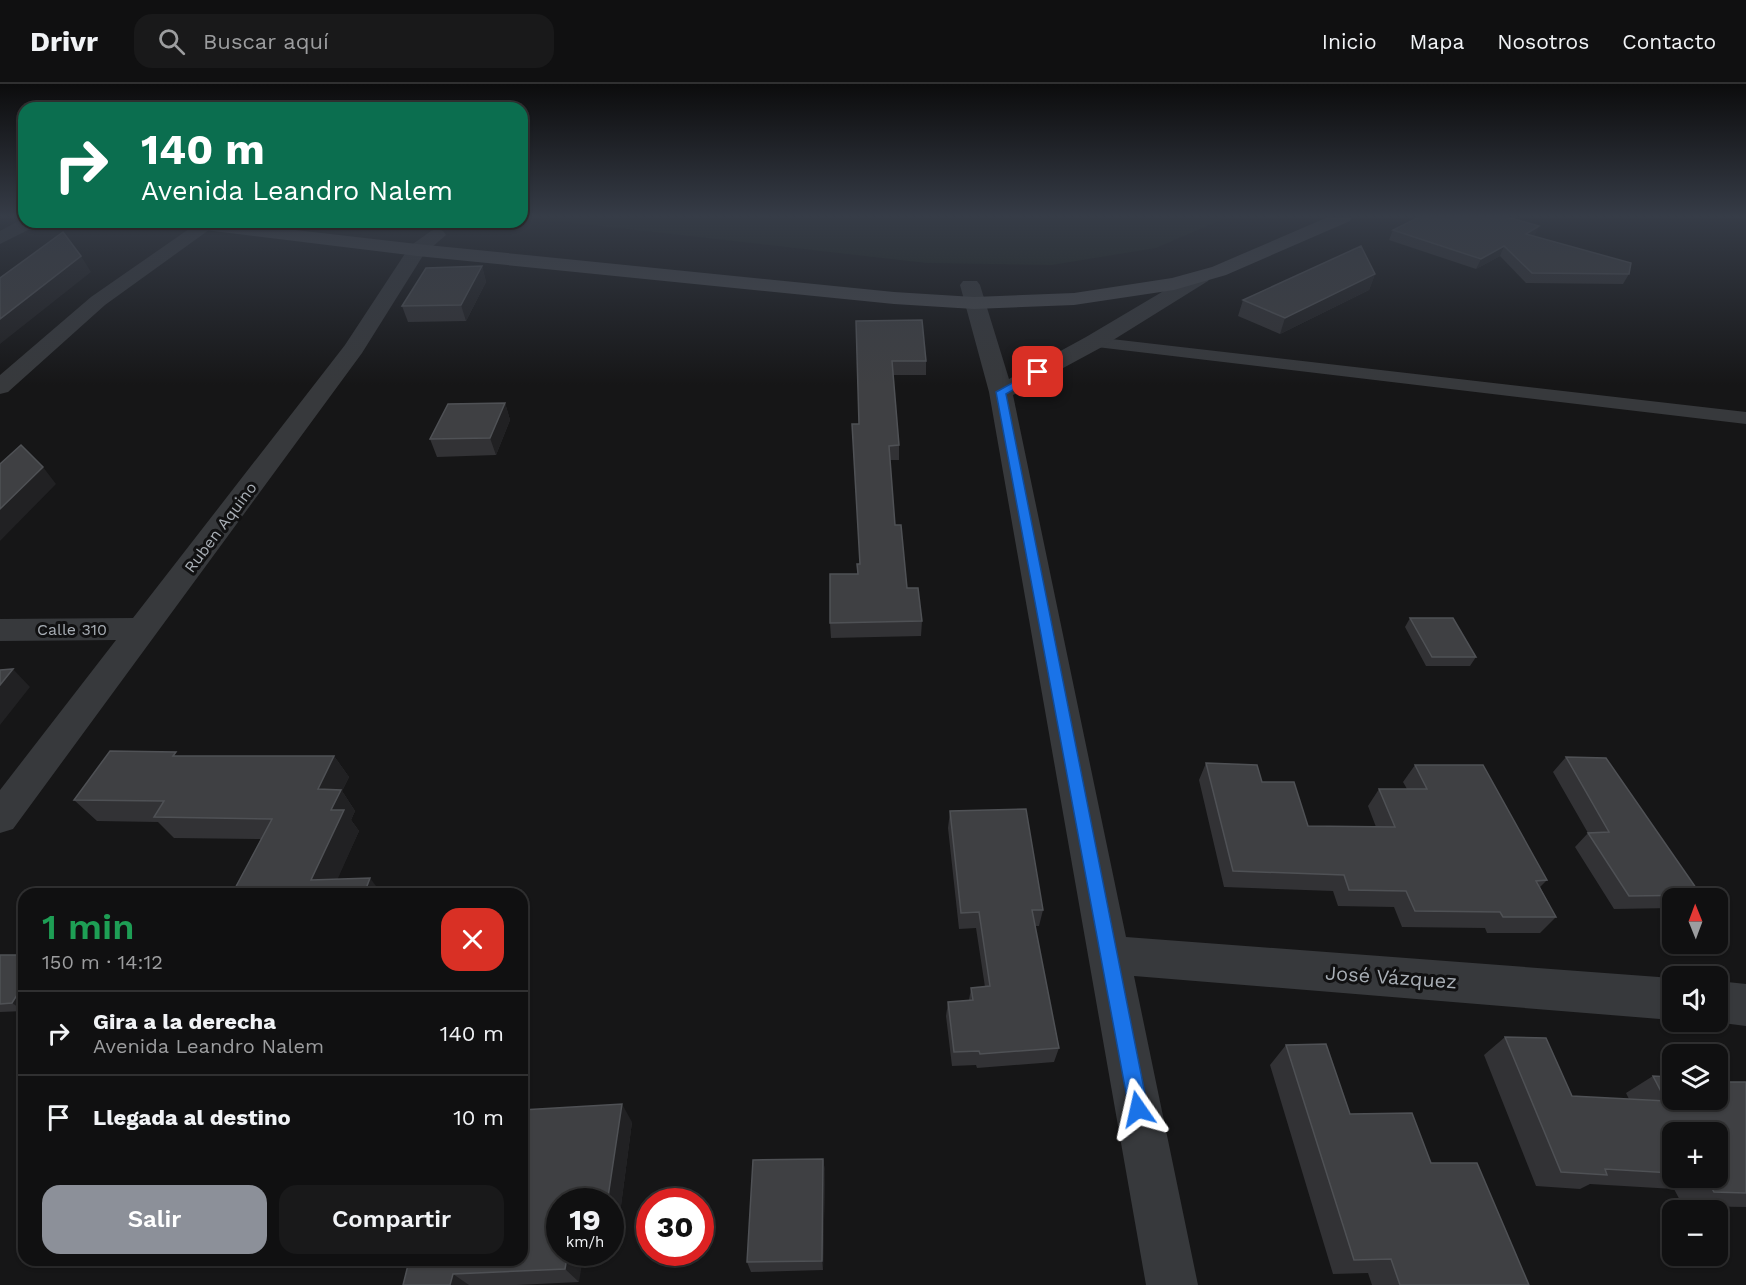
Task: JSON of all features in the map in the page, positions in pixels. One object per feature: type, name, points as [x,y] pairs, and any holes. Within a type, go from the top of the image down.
[{"type":"street","points":[[0,387],[98,302],[139,273]]},
{"type":"street","name":"Ruben Aquino","points":[[0,818],[354,348],[406,273]]},
{"type":"street","points":[[680,273],[874,296],[972,294],[1086,298],[1141,290],[1201,277]]},
{"type":"street","points":[[972,294],[1134,273]]},
{"type":"street","points":[[1001,392],[1094,342],[1210,273]]},
{"type":"street","points":[[972,294],[1001,392],[1172,1285]]},
{"type":"street","name":"Calle 310","points":[[0,630],[143,629]]},
{"type":"street","name":"José Vázquez","points":[[1109,955],[1662,998]]},
{"type":"street","points":[[1728,1003],[1746,1005]]},
{"type":"lane","points":[[1094,342],[1746,417]]},
{"type":"building","points":[[7,273],[59,273],[0,319],[0,278]]},
{"type":"building","points":[[423,273],[478,273],[461,305],[402,306]]},
{"type":"building","points":[[1302,273],[1375,274],[1285,318],[1243,300]]},
{"type":"building","points":[[1537,273],[1629,273],[1629,274]]},
{"type":"building","points":[[922,320],[926,361],[892,361],[899,445],[889,446],[895,525],[901,525],[907,588],[918,588],[922,621],[830,623],[830,574],[858,574],[857,564],[860,564],[852,424],[859,424],[856,321]]},
{"type":"building","points":[[505,403],[490,438],[430,439],[448,404]]},
{"type":"building","points":[[21,445],[43,467],[0,509],[0,464]]},
{"type":"building","points":[[1410,618],[1453,618],[1476,657],[1432,657]]},
{"type":"building","points":[[13,669],[0,685],[0,670]]},
{"type":"building","points":[[110,751],[176,752],[173,756],[334,756],[318,789],[341,790],[331,810],[344,810],[311,880],[370,878],[366,888],[235,888],[272,819],[154,817],[164,801],[74,800]]},
{"type":"building","points":[[1566,757],[1606,758],[1696,888],[1662,888],[1662,896],[1629,896],[1588,833],[1609,832]]},
{"type":"building","points":[[1206,763],[1257,765],[1262,782],[1294,782],[1308,826],[1395,827],[1379,789],[1427,789],[1415,765],[1483,765],[1547,880],[1536,881],[1556,917],[1503,917],[1500,912],[1415,911],[1406,891],[1349,890],[1344,875],[1233,871]]},
{"type":"building","points":[[1026,809],[1043,910],[1032,910],[1059,1048],[980,1054],[979,1051],[954,1052],[948,1002],[973,1000],[971,988],[990,986],[979,912],[961,913],[950,811]]},
{"type":"building","points":[[0,955],[18,955],[18,994],[12,1003],[0,1004]]},
{"type":"building","points":[[1505,1037],[1546,1038],[1572,1096],[1662,1101],[1662,1110],[1728,1110],[1728,1082],[1746,1082],[1746,1193],[1714,1192],[1712,1188],[1728,1188],[1728,1122],[1662,1122],[1662,1172],[1605,1169],[1607,1175],[1561,1172]]},
{"type":"building","points":[[1326,1044],[1350,1114],[1412,1113],[1431,1163],[1477,1163],[1529,1285],[1400,1285],[1391,1259],[1354,1260],[1286,1045]]},
{"type":"building","points":[[1653,1076],[1662,1076],[1662,1093]]},
{"type":"building","points":[[622,1104],[609,1188],[546,1188],[546,1266],[566,1266],[565,1269],[453,1274],[450,1285],[403,1285],[408,1266],[528,1266],[528,1110]]},
{"type":"building","points":[[823,1159],[822,1261],[747,1262],[753,1160]]},
{"type":"route","points":[[1038,372],[1001,392],[1138,1109]]}]
